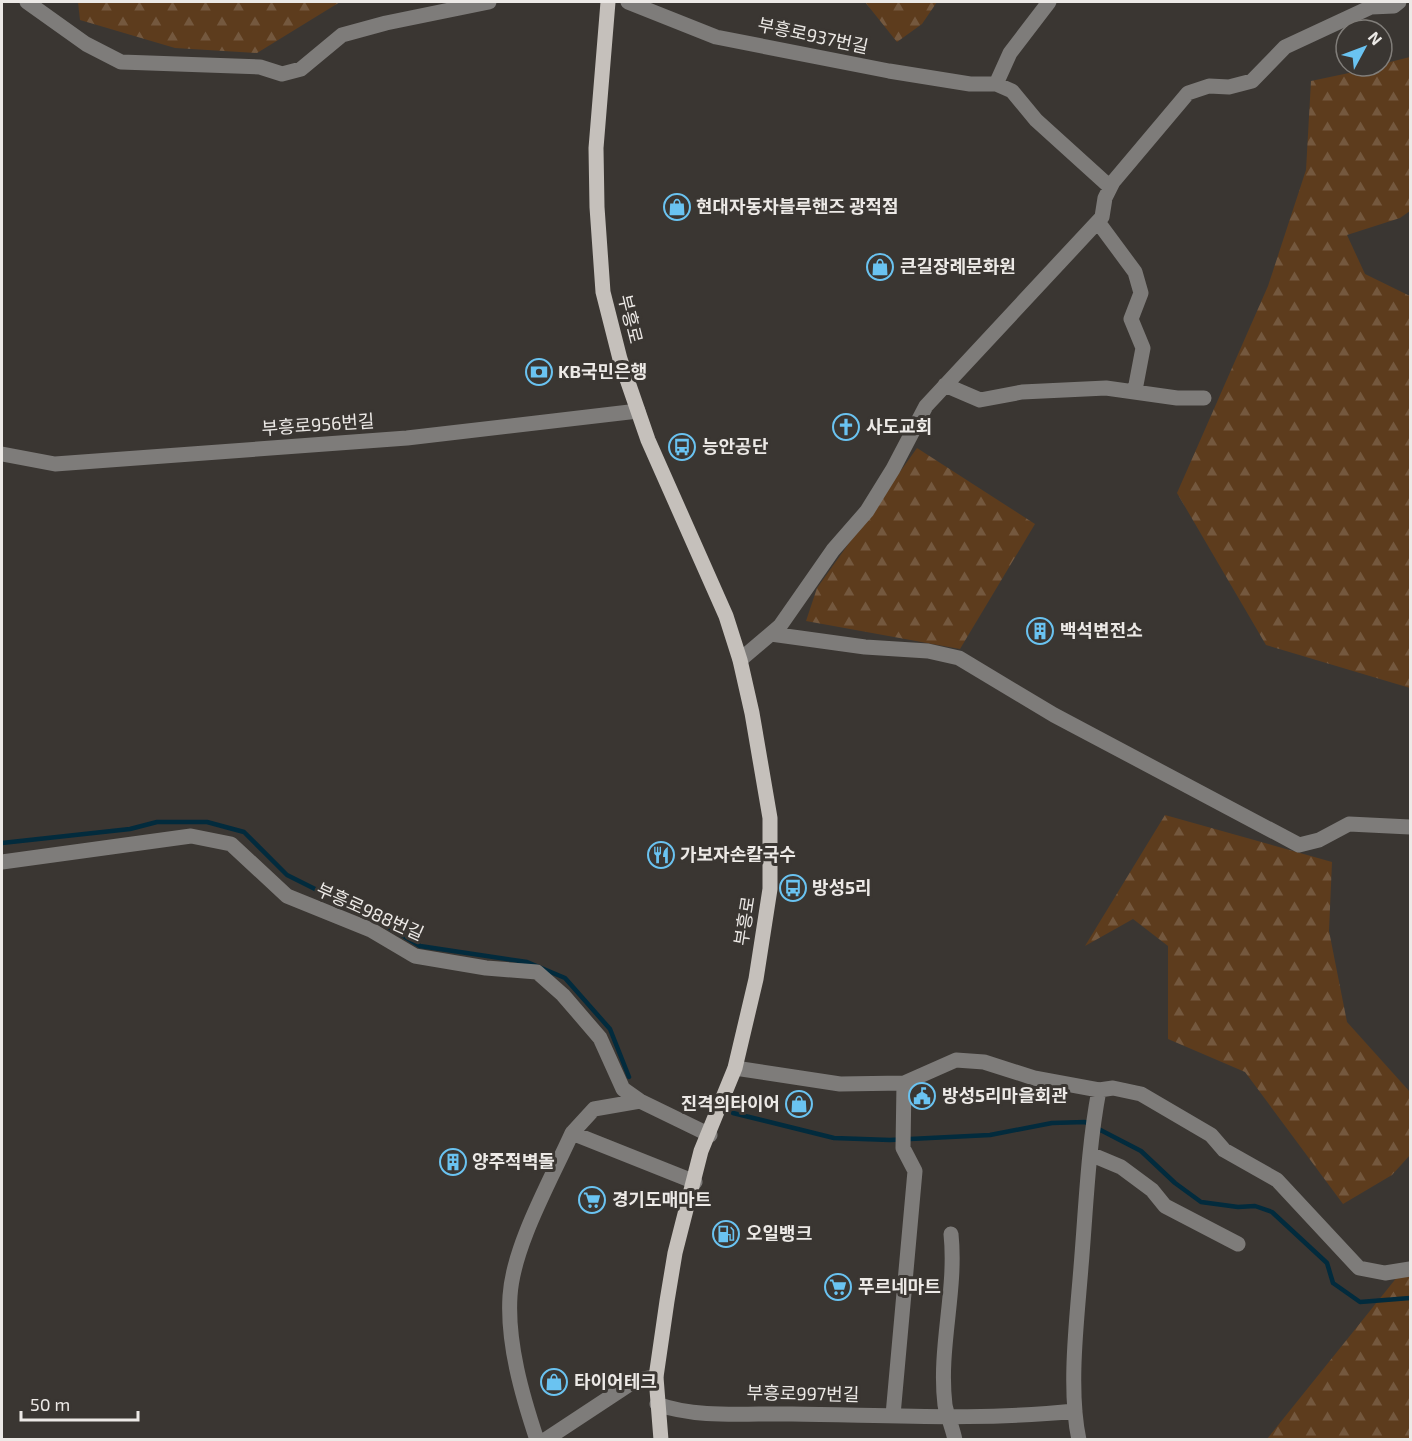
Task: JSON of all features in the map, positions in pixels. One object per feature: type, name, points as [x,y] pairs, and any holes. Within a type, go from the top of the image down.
[{"type":"main road","name":"부흥로","points":[[608,2],[596,148],[597,207],[603,292],[620,359],[648,441],[726,616],[740,660],[770,818],[771,864],[766,920],[735,1068],[702,1151],[675,1253],[656,1377],[661,1440]]},
{"type":"street","points":[[27,2],[86,44],[121,62],[260,67],[282,74],[301,69],[342,35],[386,23],[489,2]]},
{"type":"street","name":"부흥로937번길","points":[[628,2],[716,37],[889,71],[970,84],[996,84]]},
{"type":"street","points":[[1049,2],[1010,53],[996,84],[1012,91],[1036,120],[1072,149],[1110,187]]},
{"type":"street","points":[[740,660],[771,634],[789,614],[833,550],[867,511],[893,469],[926,406],[1098,222],[1102,217],[1105,198],[1110,187],[1188,93],[1209,86],[1229,87],[1252,81],[1285,47],[1371,7],[1394,6],[1399,2]]},
{"type":"street","points":[[1098,222],[1135,272],[1141,293],[1131,319],[1143,348],[1135,390]]},
{"type":"street","points":[[945,385],[980,400],[1022,392],[1106,388],[1135,390],[1177,398],[1204,398]]},
{"type":"street","name":"부흥로956번길","points":[[2,453],[55,464],[407,438],[638,411]]},
{"type":"street","points":[[771,634],[865,647],[928,651],[959,658],[1054,715],[1299,845],[1319,840],[1349,824],[1410,827]]},
{"type":"street","name":"부흥로988번길","points":[[2,862],[191,836],[231,844],[287,896],[370,930],[415,956],[486,968],[537,972],[563,995],[600,1038],[623,1089],[640,1101],[710,1135]]},
{"type":"street","points":[[735,1068],[840,1084],[904,1083],[956,1060],[988,1062],[1034,1078],[1099,1090],[1113,1088],[1141,1094],[1211,1135],[1224,1150],[1277,1180],[1359,1268],[1385,1272],[1410,1269]]},
{"type":"street","points":[[893,1415],[915,1171],[903,1148],[904,1083]]},
{"type":"street","points":[[1079,1440],[1075,1411],[1077,1326],[1092,1132],[1099,1090]]},
{"type":"street","points":[[537,1440],[514,1347],[510,1295],[523,1244],[572,1133],[594,1109],[640,1101]]},
{"type":"street","points":[[572,1133],[695,1182]]},
{"type":"street","points":[[1090,1154],[1121,1167],[1152,1190],[1165,1206],[1238,1244]]},
{"type":"street","points":[[951,1234],[953,1252],[944,1359],[945,1408],[950,1415],[955,1440]]},
{"type":"street","points":[[545,1440],[626,1385],[636,1380],[656,1377]]},
{"type":"street","name":"부흥로997번길","points":[[657,1404],[678,1412],[950,1415],[1055,1414],[1075,1411]]},
{"type":"green space","points":[[78,2],[340,2],[257,53],[175,48],[80,20]]},
{"type":"green space","points":[[865,2],[937,2],[922,24],[897,42]]},
{"type":"green space","points":[[1410,57],[1410,211],[1400,218],[1347,235],[1365,274],[1410,296],[1410,688],[1266,645],[1177,493],[1268,286],[1306,170],[1311,81],[1334,76],[1334,78],[1394,78],[1394,61]]},
{"type":"green space","points":[[917,448],[1035,524],[960,649],[806,621],[817,588]]},
{"type":"green space","points":[[1165,815],[1332,862],[1329,931],[1347,1022],[1410,1092],[1410,1155],[1392,1175],[1343,1204],[1245,1072],[1168,1039],[1168,946],[1133,919],[1085,946]]},
{"type":"green space","points":[[1410,1261],[1410,1439],[1267,1439]]},
{"type":"waterway","points":[[2,843],[130,829],[157,822],[207,822],[244,832],[287,875],[377,920],[420,946],[527,962],[565,978],[610,1029],[629,1077]]},
{"type":"waterway","points":[[733,1113],[834,1138],[890,1140],[990,1135],[1052,1123],[1085,1122],[1141,1151],[1175,1183],[1201,1202],[1238,1207],[1255,1206],[1272,1212],[1327,1263],[1333,1283],[1360,1302],[1410,1298]]},
{"type":"place","name":"현대자동차블루핸즈 광적점","points":[[677,207]]},
{"type":"place","name":"큰길장례문화원","points":[[880,267]]},
{"type":"place","name":"KB국민은행","points":[[539,372]]},
{"type":"place","name":"사도교회","points":[[846,427]]},
{"type":"place","name":"능안공단","points":[[682,447]]},
{"type":"place","name":"백석변전소","points":[[1040,631]]},
{"type":"place","name":"가보자손칼국수","points":[[661,855]]},
{"type":"place","name":"방성5리","points":[[793,888]]},
{"type":"place","name":"방성5리마을회관","points":[[922,1096]]},
{"type":"place","name":"진격의타이어","points":[[799,1104]]},
{"type":"place","name":"양주적벽돌","points":[[453,1162]]},
{"type":"place","name":"경기도매마트","points":[[592,1200]]},
{"type":"place","name":"오일뱅크","points":[[726,1234]]},
{"type":"place","name":"푸르네마트","points":[[838,1287]]},
{"type":"place","name":"타이어테크","points":[[554,1382]]}]
